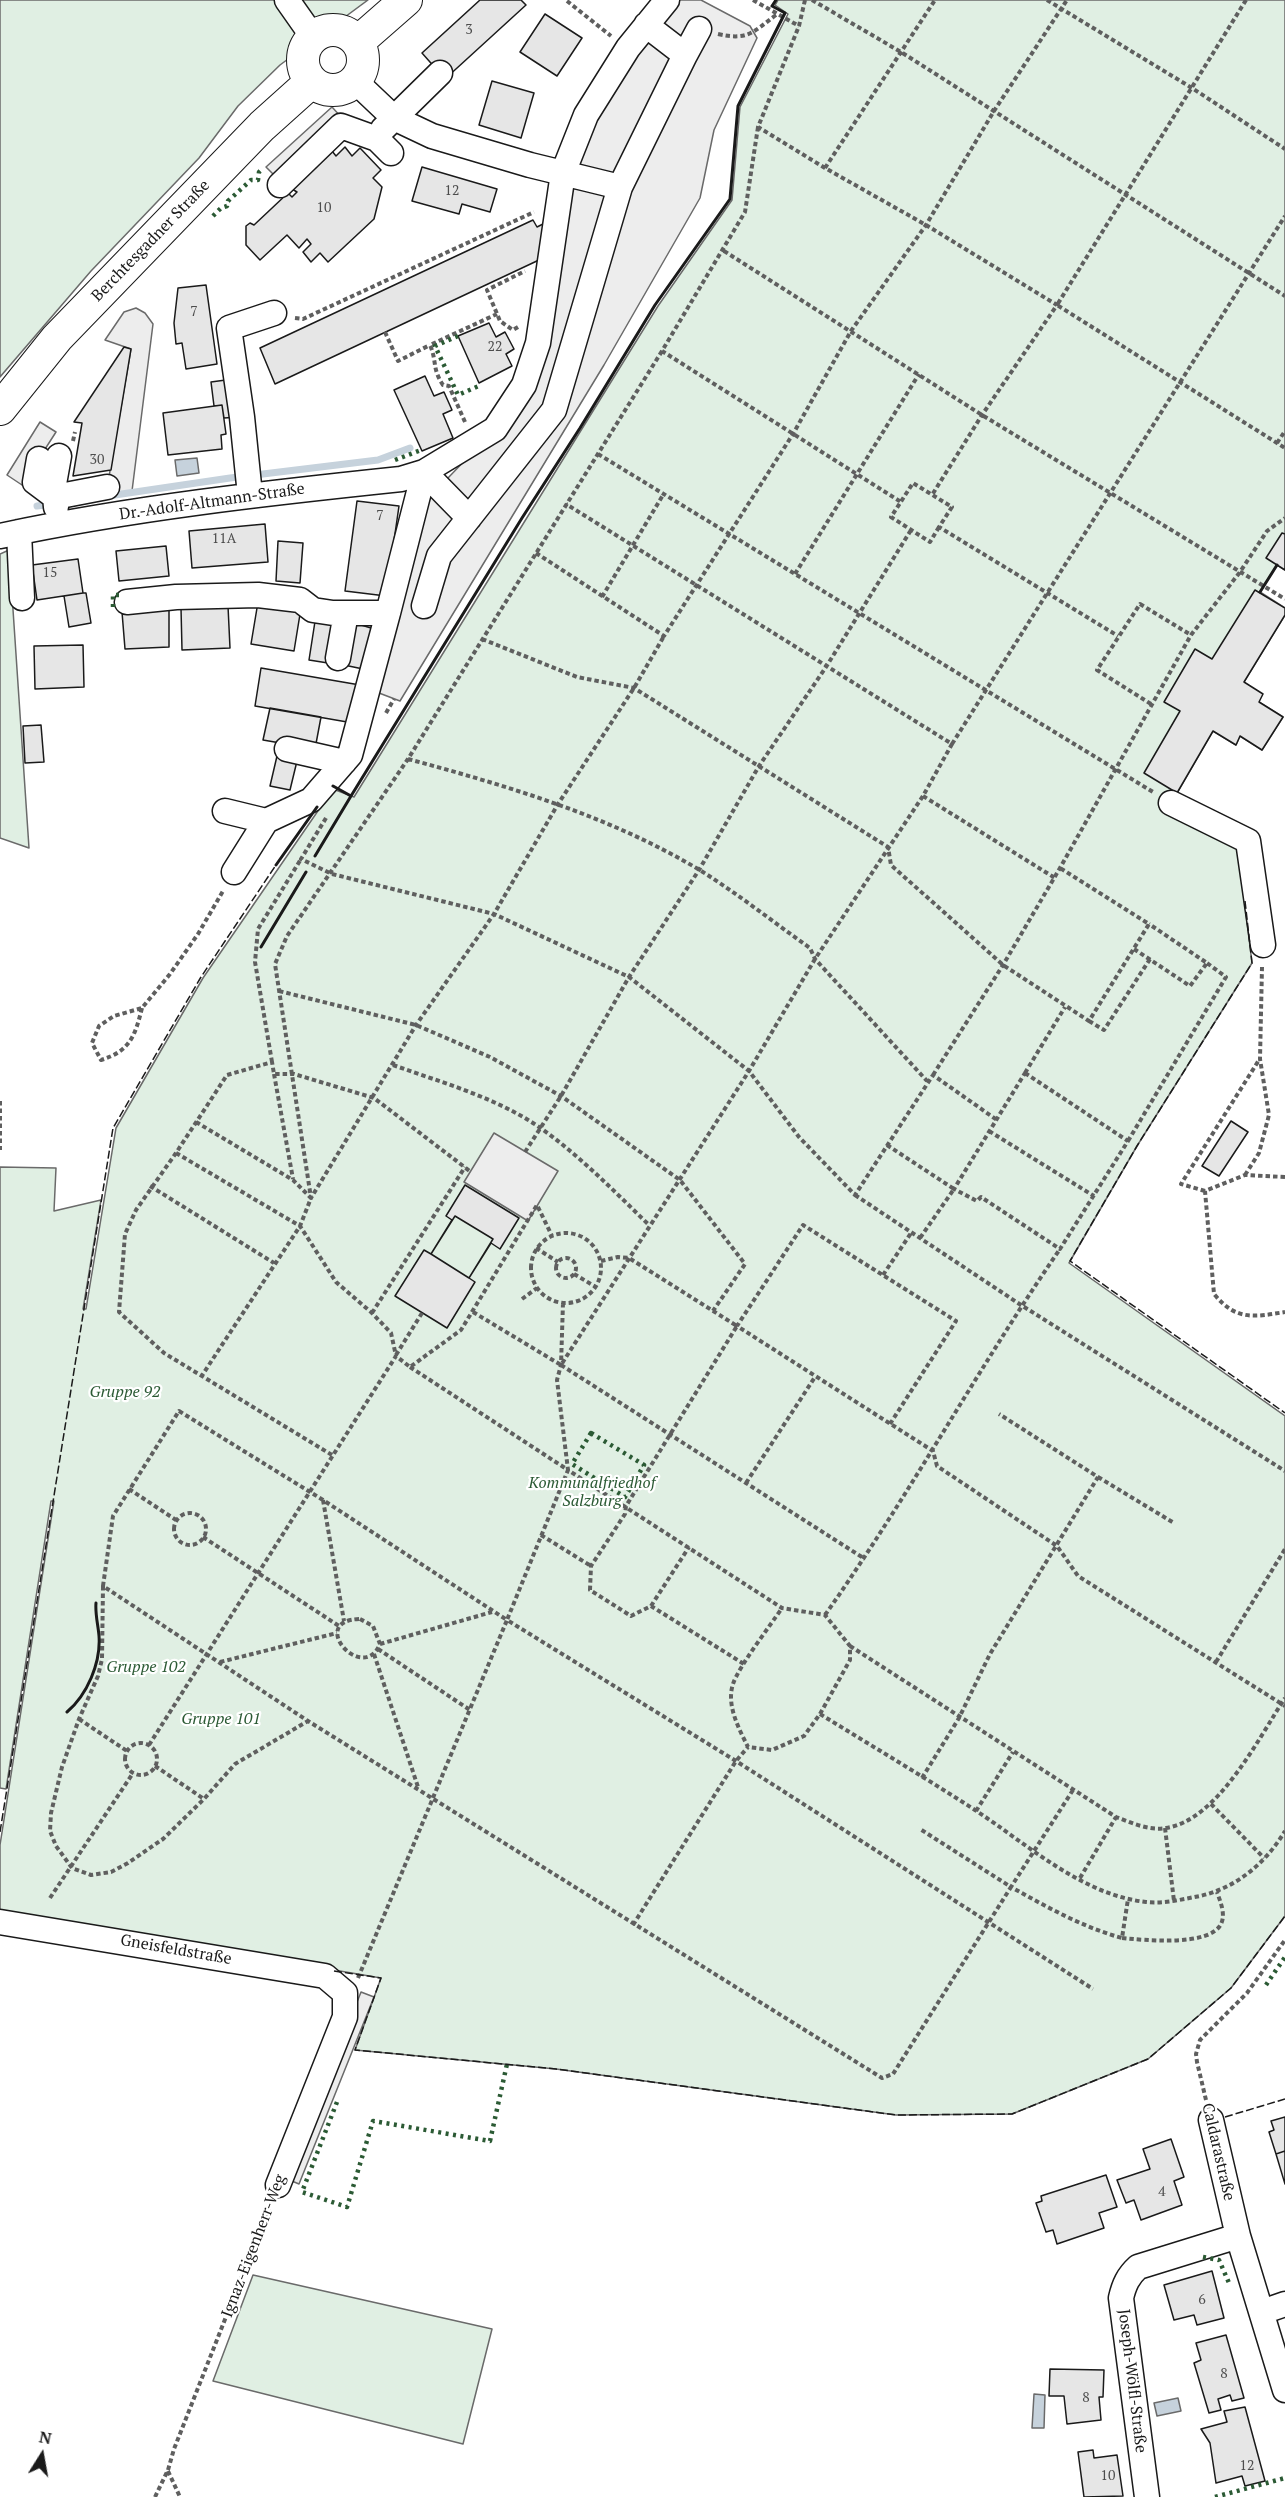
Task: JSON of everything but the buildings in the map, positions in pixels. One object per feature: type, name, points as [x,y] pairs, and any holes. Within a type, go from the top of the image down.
[{"type":"main road","points":[[358,42],[406,0]]},
{"type":"main road","points":[[341,31],[358,42],[364,62],[356,81],[338,90],[328,90],[311,82],[303,64],[306,45],[313,38],[321,32],[341,31]]},
{"type":"main road","name":"Berchtesgadner Straße","points":[[0,409],[57,338],[262,126],[311,82]]},
{"type":"street","points":[[287,0],[313,38]]},
{"type":"street","name":"Dr.-Adolf-Altmann-Straße","points":[[9,534],[56,511],[249,489],[401,479],[424,472],[495,429],[524,384],[538,343],[563,173],[586,115],[628,48],[667,0]]},
{"type":"street","points":[[646,25],[685,56]]},
{"type":"street","points":[[424,606],[439,556],[554,411],[620,187],[699,29]]},
{"type":"street","points":[[280,185],[341,126],[384,146],[393,118],[440,73]]},
{"type":"street","points":[[356,81],[393,118],[432,136],[620,187]]},
{"type":"street","points":[[249,489],[242,417],[229,328],[274,314]]},
{"type":"street","points":[[504,414],[527,445]]},
{"type":"street","points":[[49,457],[56,511],[107,488]]},
{"type":"street","points":[[424,472],[469,518]]},
{"type":"street","points":[[234,872],[266,820],[311,800],[350,755],[424,472]]},
{"type":"street","points":[[9,534],[22,598]]},
{"type":"street","points":[[127,602],[176,597],[258,595],[300,600],[313,610],[388,613]]},
{"type":"street","points":[[338,657],[346,613]]},
{"type":"street","points":[[287,749],[344,762]]},
{"type":"street","points":[[1171,803],[1248,841],[1263,945]]},
{"type":"street","points":[[225,811],[266,820]]},
{"type":"street","name":"Gneisfeldstraße","points":[[0,1922],[325,1976],[352,1985]]},
{"type":"street","name":"Ignaz-Eigenherr-Weg","points":[[278,2185],[345,2017],[352,1985]]},
{"type":"street","name":"Caldarastraße","points":[[1212,2120],[1238,2236],[1285,2390]]},
{"type":"street","name":"Joseph-Wölfl-Straße","points":[[1147,2497],[1121,2298],[1124,2286],[1130,2274],[1138,2267],[1238,2236]]},
{"type":"street","points":[[1262,2312],[1285,2304]]},
{"type":"path","points":[[567,0],[628,48]]},
{"type":"path","points":[[753,0],[799,26]]},
{"type":"path","points":[[311,1198],[294,1074],[275,964],[287,936],[332,874],[408,759],[662,351],[745,212],[758,127],[799,26],[806,0]]},
{"type":"path","points":[[812,0],[901,52],[1285,296]]},
{"type":"path","points":[[825,168],[935,0]]},
{"type":"path","points":[[1047,0],[1192,88],[1285,149]]},
{"type":"path","points":[[201,1377],[300,1226],[311,1198],[374,1098],[416,1025],[494,914],[558,804],[634,687],[728,532],[794,434],[851,331],[926,225],[994,111],[1067,0]]},
{"type":"path","points":[[932,495],[982,415],[1057,305],[1246,0]]},
{"type":"path","points":[[699,29],[737,38],[754,31],[776,15]]},
{"type":"path","points":[[758,127],[926,225],[1285,448]]},
{"type":"path","points":[[274,314],[303,319],[543,208]]},
{"type":"path","points":[[561,1365],[749,1071],[815,959],[923,796],[985,691],[1285,216]]},
{"type":"path","points":[[723,251],[982,415],[1285,599]]},
{"type":"path","points":[[543,315],[513,330],[500,321],[487,290],[552,258]]},
{"type":"path","points":[[385,332],[398,361],[497,314]]},
{"type":"path","points":[[430,345],[435,356],[435,373],[443,385],[448,386],[474,441]]},
{"type":"path","points":[[662,351],[901,502]]},
{"type":"path","points":[[795,574],[858,476],[919,374]]},
{"type":"path","points":[[1278,443],[1285,431]]},
{"type":"path","points":[[598,454],[1171,803]]},
{"type":"path","points":[[913,483],[932,495],[952,507],[930,542],[891,517],[913,483]]},
{"type":"path","points":[[602,597],[663,495]]},
{"type":"path","points":[[566,504],[826,668],[952,744]]},
{"type":"path","points":[[855,1195],[1003,965],[1116,771],[1191,635],[1240,572],[1267,531],[1285,518]]},
{"type":"path","points":[[939,527],[1118,636]]},
{"type":"path","points":[[525,1152],[561,1096],[629,977],[699,870],[759,766],[826,668],[911,530]]},
{"type":"path","points":[[536,553],[664,636]]},
{"type":"path","points":[[1151,704],[1097,670],[1140,604],[1191,635]]},
{"type":"path","points":[[482,639],[577,677],[634,687],[888,847],[891,865],[1003,965],[1104,1030],[1150,959]]},
{"type":"path","points":[[408,759],[481,778],[558,804],[633,834],[699,870],[810,948],[815,959],[927,1081]]},
{"type":"path","points":[[923,796],[1055,878]]},
{"type":"path","points":[[293,1180],[255,962],[258,929],[301,859]]},
{"type":"path","points":[[825,1615],[865,1559],[1021,1305],[1094,1196],[1226,977],[1149,924],[1060,868]]},
{"type":"path","points":[[142,1008],[114,1016],[99,1026],[92,1043],[101,1060],[116,1055],[135,1036],[142,1008],[170,974],[198,934],[234,872]]},
{"type":"path","points":[[332,874],[494,914],[629,977],[749,1071],[799,1137],[855,1195],[1021,1305],[1285,1471]]},
{"type":"path","points":[[1089,1021],[1149,924]]},
{"type":"path","points":[[1245,1175],[1259,1153],[1269,1115],[1260,1059],[1263,945]]},
{"type":"path","points":[[1134,949],[1190,986],[1207,963]]},
{"type":"path","points":[[279,991],[416,1025],[490,1057],[561,1096],[680,1180],[745,1264],[713,1311]]},
{"type":"path","points":[[920,1238],[954,1189],[1065,1007]]},
{"type":"path","points":[[1260,1059],[1181,1184],[1205,1191],[1245,1175],[1285,1177]]},
{"type":"path","points":[[272,1062],[227,1075],[176,1153],[150,1186],[125,1234],[119,1312],[164,1353],[332,1455]]},
{"type":"path","points":[[393,1065],[478,1095],[540,1128],[590,1167],[649,1225]]},
{"type":"path","points":[[1025,1073],[1128,1141]]},
{"type":"path","points":[[274,1074],[294,1074],[374,1098],[471,1172]]},
{"type":"path","points":[[933,1075],[997,1120]]},
{"type":"path","points":[[0,1101],[0,1150]]},
{"type":"path","points":[[196,1122],[293,1180],[311,1198]]},
{"type":"path","points":[[989,1131],[1094,1196]]},
{"type":"path","points":[[887,1145],[954,1189],[976,1201],[981,1197],[1060,1249]]},
{"type":"path","points":[[176,1153],[300,1226],[336,1282],[391,1333],[396,1356],[410,1367],[782,1608],[825,1615],[850,1646],[1116,1817],[1139,1826],[1165,1828],[1191,1820],[1211,1804],[1227,1785],[1285,1698]]},
{"type":"path","points":[[372,1313],[465,1167]]},
{"type":"path","points":[[150,1186],[274,1263]]},
{"type":"path","points":[[1205,1191],[1214,1294],[1224,1306],[1237,1313],[1253,1317],[1285,1312]]},
{"type":"path","points":[[410,1367],[461,1330],[537,1205],[552,1236]]},
{"type":"path","points":[[689,1547],[651,1606],[631,1616],[590,1590],[591,1566],[625,1514],[626,1506],[736,1326],[803,1225],[956,1321],[890,1424]]},
{"type":"path","points":[[559,1233],[573,1233],[586,1238],[596,1248],[601,1261],[602,1275],[596,1287],[586,1297],[574,1303],[563,1303],[547,1297],[537,1288],[531,1275],[531,1261],[537,1248],[559,1233]]},
{"type":"path","points":[[883,1275],[911,1233]]},
{"type":"path","points":[[537,1248],[558,1262]]},
{"type":"path","points":[[601,1261],[618,1257],[629,1258],[933,1451],[937,1466],[1057,1546],[1078,1576],[1283,1704]]},
{"type":"path","points":[[564,1258],[572,1260],[576,1266],[574,1274],[567,1278],[560,1276],[556,1269],[558,1262],[564,1258]]},
{"type":"path","points":[[574,1274],[596,1287]]},
{"type":"path","points":[[522,1299],[537,1288]]},
{"type":"path","points":[[352,1985],[470,1710],[568,1470],[557,1380],[561,1365],[563,1303]]},
{"type":"path","points":[[473,1312],[671,1434],[865,1559]]},
{"type":"path","points":[[149,1745],[422,1313]]},
{"type":"path","points":[[746,1483],[815,1377]]},
{"type":"path","points":[[309,1721],[235,1764],[204,1799],[163,1839],[111,1872],[91,1875],[72,1868],[56,1846],[50,1831],[51,1813],[62,1767],[79,1719],[98,1676],[102,1659],[103,1586],[113,1516],[179,1411],[323,1500],[493,1612],[736,1761],[1093,1989]]},
{"type":"path","points":[[999,1414],[1173,1523]]},
{"type":"path","points":[[922,1778],[959,1718],[990,1654],[1098,1477]]},
{"type":"path","points":[[129,1489],[176,1520]]},
{"type":"path","points":[[323,1500],[345,1621]]},
{"type":"path","points":[[186,1514],[198,1515],[205,1526],[203,1537],[193,1544],[181,1542],[174,1532],[176,1520],[186,1514]]},
{"type":"path","points":[[541,1535],[591,1566]]},
{"type":"path","points":[[203,1537],[339,1626]]},
{"type":"path","points":[[1216,1662],[1285,1549]]},
{"type":"path","points":[[103,1586],[309,1721],[633,1925],[882,2078],[893,2074],[1073,1790]]},
{"type":"path","points":[[651,1606],[744,1665]]},
{"type":"path","points":[[748,1747],[737,1726],[732,1700],[733,1684],[782,1608]]},
{"type":"path","points":[[380,1644],[493,1612]]},
{"type":"path","points":[[360,1619],[367,1622],[379,1635],[378,1649],[374,1654],[365,1657],[350,1654],[340,1644],[337,1633],[339,1626],[345,1621],[360,1619]]},
{"type":"path","points":[[220,1662],[337,1633]]},
{"type":"path","points":[[748,1747],[772,1750],[804,1736],[820,1714],[850,1660],[850,1646]]},
{"type":"path","points":[[378,1649],[470,1710]]},
{"type":"path","points":[[374,1654],[419,1789]]},
{"type":"path","points":[[820,1714],[976,1811],[1032,1852],[1105,1891],[1128,1899],[1149,1902],[1174,1901],[1217,1892],[1238,1881],[1264,1858],[1285,1831]]},
{"type":"path","points":[[79,1719],[127,1751]]},
{"type":"path","points":[[137,1743],[149,1745],[156,1754],[155,1766],[145,1774],[133,1773],[126,1763],[127,1751],[137,1743]]},
{"type":"path","points":[[633,1925],[736,1761],[748,1747]]},
{"type":"path","points":[[976,1811],[1013,1752]]},
{"type":"path","points":[[155,1766],[204,1799]]},
{"type":"path","points":[[51,1898],[133,1773]]},
{"type":"path","points":[[1211,1804],[1264,1858]]},
{"type":"path","points":[[1080,1878],[1116,1817]]},
{"type":"path","points":[[1165,1828],[1174,1901]]},
{"type":"path","points":[[920,1829],[1011,1887],[1058,1913],[1099,1931],[1122,1938],[1180,1940],[1214,1932],[1222,1923],[1222,1911],[1217,1892]]},
{"type":"path","points":[[1122,1938],[1128,1899]]},
{"type":"path","name":"Caldarastraße","points":[[1212,2120],[1197,2062],[1196,2054],[1200,2040],[1246,1993],[1285,1940]]},
{"type":"path","name":"Ignaz-Eigenherr-Weg","points":[[155,2497],[168,2470],[182,2427],[278,2185]]},
{"type":"path","points":[[168,2470],[180,2497]]},
{"type":"green space","points":[[0,0],[368,0],[280,65],[238,106],[199,158],[91,271],[0,377]]},
{"type":"green space","name":"Kommunalfriedhof Salzburg","points":[[778,0],[1285,0],[1285,570],[1277,565],[1260,592],[1285,608],[1285,615],[1244,682],[1259,702],[1283,717],[1262,750],[1240,736],[1236,745],[1213,731],[1177,793],[1238,848],[1252,963],[1137,1146],[1069,1263],[1285,1416],[1285,1916],[1231,1988],[1148,2059],[1012,2114],[896,2115],[556,2069],[355,2050],[381,1978],[0,1913],[0,1845],[54,1501],[51,1501],[6,1789],[0,1788],[0,1167],[56,1168],[54,1211],[101,1200],[83,1309],[86,1309],[116,1128],[203,978],[333,789],[354,797],[658,306],[732,200],[740,107],[788,14],[775,5]]},
{"type":"green space","points":[[9,550],[29,848],[0,838],[0,554]]},
{"type":"green space","points":[[253,2275],[492,2329],[463,2444],[213,2381]]},
{"type":"shaded area","points":[[667,0],[701,0],[750,26],[757,38],[714,130],[700,198],[604,365],[400,701],[379,693],[424,503],[495,429],[524,384],[563,173]]},
{"type":"shaded area","points":[[332,107],[342,118],[277,178],[266,167]]},
{"type":"shaded area","points":[[136,308],[145,313],[153,324],[132,491],[106,494],[131,349],[105,340],[124,312]]},
{"type":"shaded area","points":[[40,422],[56,432],[22,485],[7,475]]},
{"type":"shaded area","points":[[197,458],[199,473],[177,476],[175,460]]},
{"type":"shaded area","points":[[494,1133],[558,1171],[528,1221],[464,1182]]},
{"type":"shaded area","points":[[361,1992],[374,1997],[299,2184],[287,2179]]},
{"type":"shaded area","points":[[1034,2394],[1045,2395],[1044,2428],[1032,2428]]},
{"type":"shaded area","points":[[1178,2398],[1181,2411],[1157,2416],[1154,2403]]},
{"type":"waterway","points":[[108,496],[378,460],[410,448]]},
{"type":"waterway","points":[[37,506],[53,504]]},
{"type":"hedge","points":[[213,216],[221,208],[227,206],[228,201],[251,180],[258,180],[261,170]]},
{"type":"hedge","points":[[458,336],[435,346],[458,395],[481,385]]},
{"type":"hedge","points":[[395,460],[421,450]]},
{"type":"hedge","points":[[113,607],[113,595],[122,595]]},
{"type":"hedge","points":[[591,1433],[644,1465],[625,1497],[572,1464],[591,1433]]},
{"type":"hedge","points":[[1266,1985],[1285,1957]]},
{"type":"hedge","points":[[337,2102],[302,2192],[347,2207],[373,2121],[490,2141],[507,2064]]},
{"type":"hedge","points":[[1203,2257],[1219,2260],[1229,2283]]},
{"type":"hedge","points":[[1215,2497],[1285,2478]]},
{"type":"fence","points":[[0,1832],[113,1128],[201,977],[276,865]]},
{"type":"fence","points":[[1245,901],[1252,963],[1137,1146],[1070,1261],[1285,1413]]},
{"type":"fence","points":[[334,1971],[381,1978],[355,2050],[556,2069],[896,2115],[1012,2114],[1148,2059],[1231,1988],[1285,1916]]},
{"type":"fence","points":[[1225,2117],[1285,2099]]},
{"type":"wall","points":[[333,786],[351,796],[655,305],[730,199],[738,106],[785,13],[772,6],[776,0]]},
{"type":"wall","points":[[1260,592],[1277,565]]},
{"type":"wall","points":[[315,856],[351,796]]},
{"type":"wall","points":[[276,865],[317,807]]},
{"type":"wall","points":[[261,947],[306,872]]},
{"type":"wall","points":[[67,1712],[81,1697],[98,1657],[96,1603]]},
{"type":"park label","name":"Gruppe 92","points":[[125,1392]]},
{"type":"park label","name":"Gruppe 102","points":[[146,1667]]},
{"type":"park label","name":"Gruppe 101","points":[[221,1719]]}]
